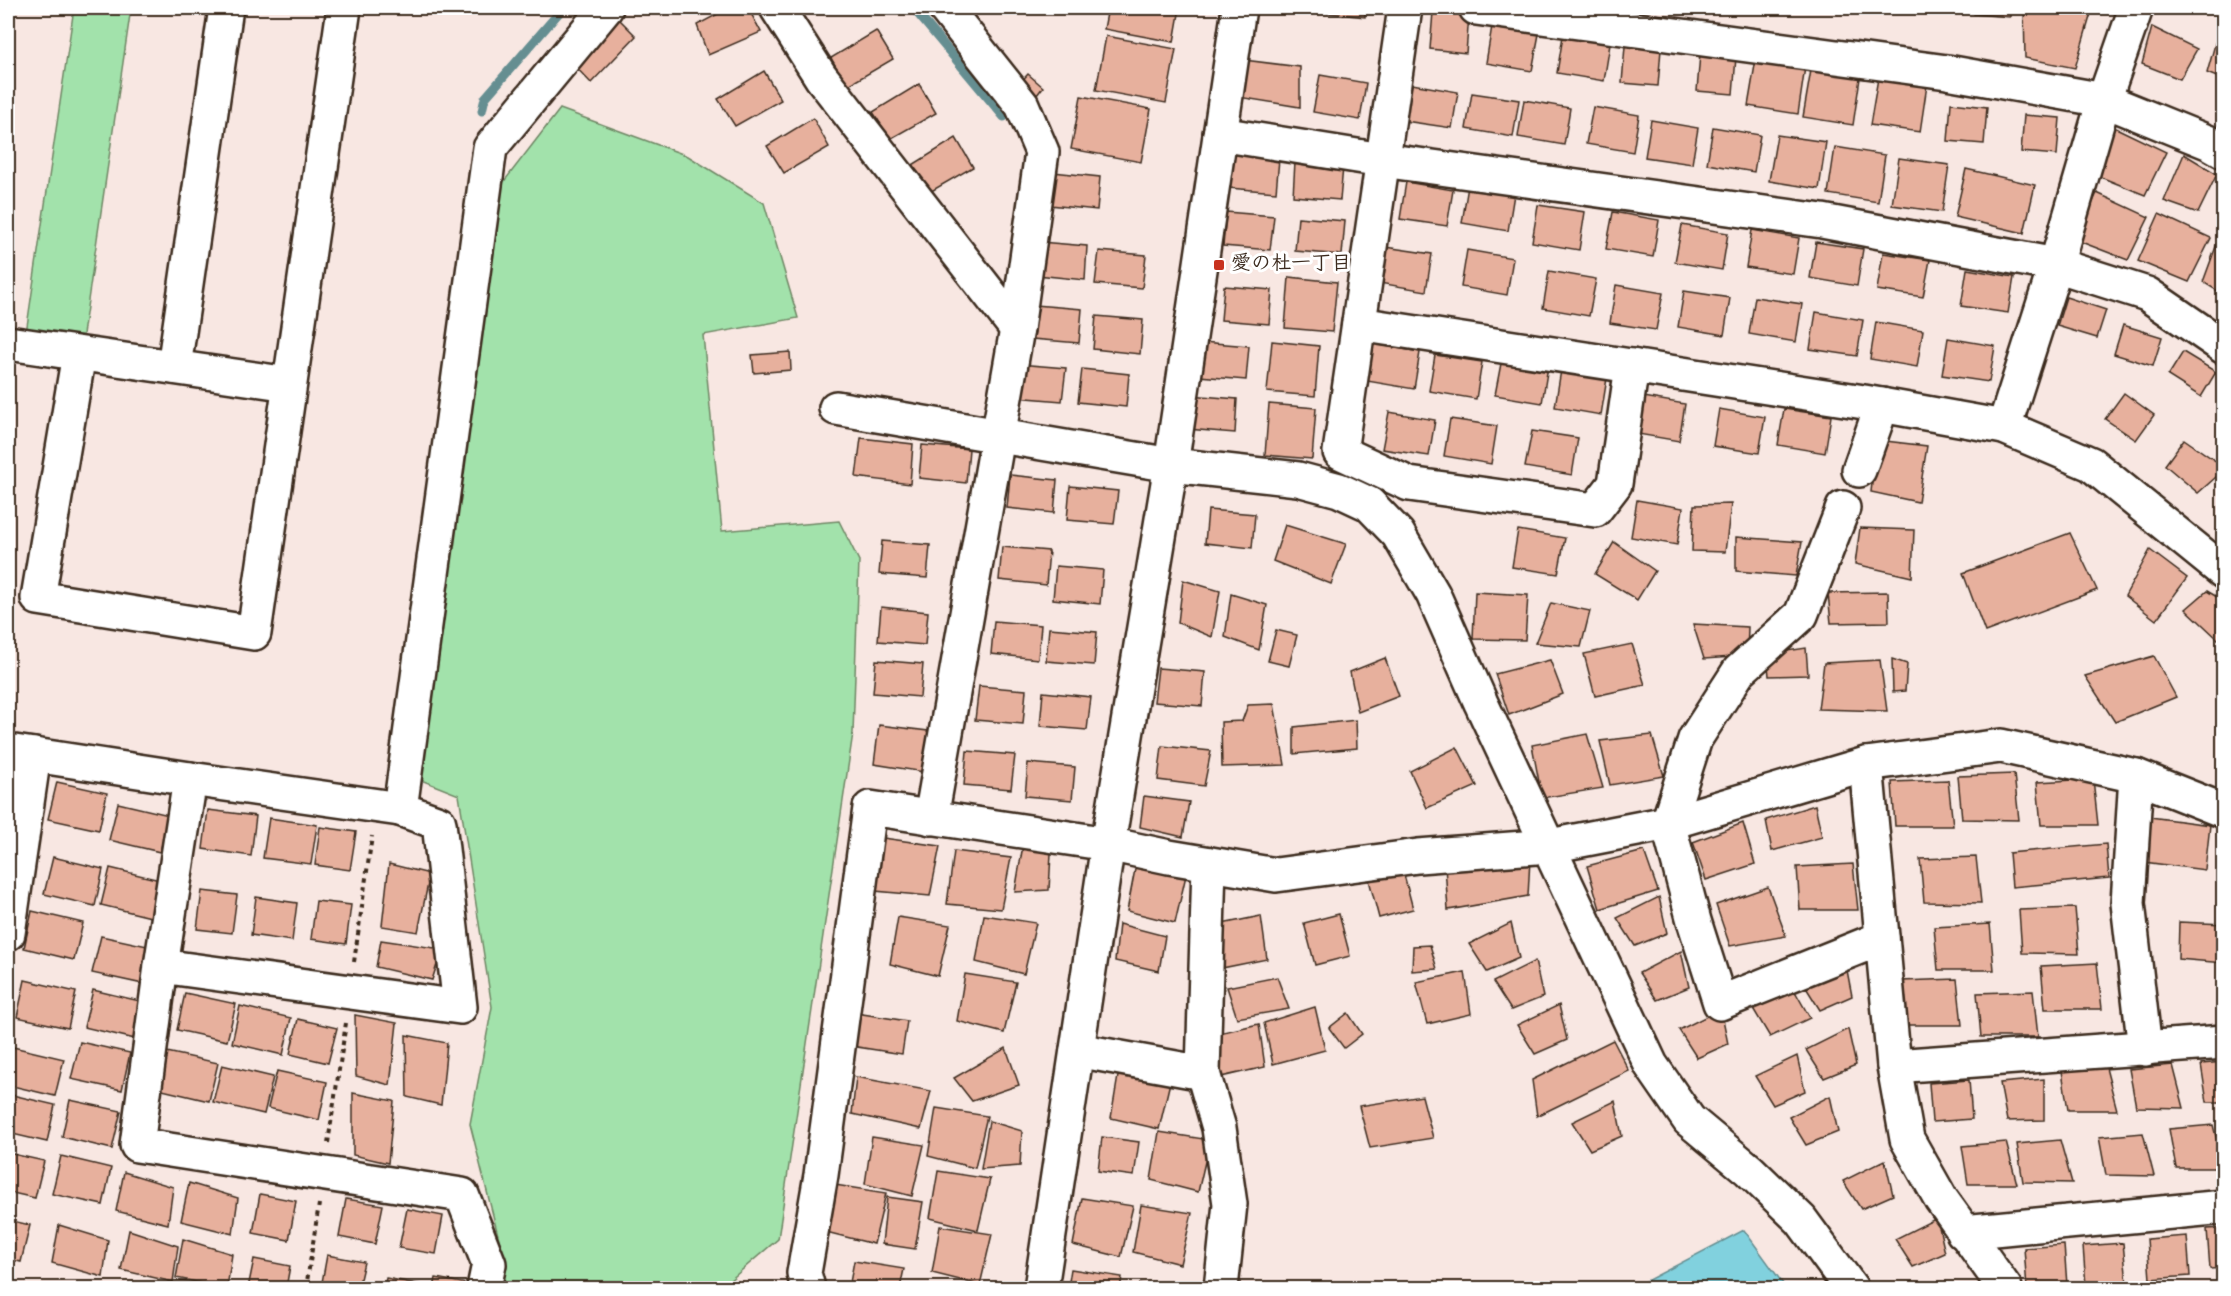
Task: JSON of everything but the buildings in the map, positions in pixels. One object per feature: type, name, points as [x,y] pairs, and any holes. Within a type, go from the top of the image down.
[{"type":"street","points":[[174,367],[226,8]]},
{"type":"street","points":[[79,354],[38,598],[255,633],[344,8]]},
{"type":"street","points":[[388,807],[490,148],[606,8]]},
{"type":"street","points":[[777,8],[821,77],[1017,329]]},
{"type":"street","points":[[931,818],[1017,329],[1042,152],[1022,105],[945,8]]},
{"type":"street","points":[[1041,1288],[1108,844],[1171,465],[1239,8]]},
{"type":"street","points":[[1405,8],[1340,452],[1409,484],[1595,510],[1615,484],[1632,366]]},
{"type":"street","points":[[1476,8],[1947,72],[2104,100],[2210,143],[2223,151]]},
{"type":"street","points":[[2004,428],[2056,265],[2104,100],[2136,8]]},
{"type":"street","points":[[1220,134],[1382,160],[1822,221],[2056,265],[2147,294],[2223,347]]},
{"type":"street","points":[[1359,324],[1882,405],[2004,428],[2091,464],[2223,572]]},
{"type":"street","points":[[8,343],[289,384]]},
{"type":"street","points":[[1859,470],[1882,405]]},
{"type":"street","points":[[836,408],[1171,465],[1298,480],[1339,490],[1369,504],[1398,534],[1433,594],[1481,704],[1550,846],[1651,1065],[1689,1120],[1749,1170],[1801,1220],[1851,1288]]},
{"type":"street","points":[[1843,508],[1801,615],[1739,671],[1695,739],[1668,824],[1694,921],[1720,1003],[1882,938]]},
{"type":"street","points":[[808,1288],[804,1273],[821,1175],[870,808],[1108,844],[1276,875],[1418,856],[1550,846],[1668,824],[1866,764],[2001,746],[2136,776],[2223,811]]},
{"type":"street","points":[[8,933],[21,753],[388,807],[439,824],[460,1007],[160,966]]},
{"type":"street","points":[[1866,764],[1894,1066],[1907,1139],[1941,1199],[2005,1288]]},
{"type":"street","points":[[2136,776],[2127,903],[2145,1049]]},
{"type":"street","points":[[190,779],[160,966],[137,1145],[462,1195],[489,1264],[484,1288]]},
{"type":"street","points":[[1209,864],[1203,1073],[1219,1128],[1230,1204],[1221,1288]]},
{"type":"street","points":[[1894,1066],[2223,1042]]},
{"type":"street","points":[[1077,1050],[1203,1073]]},
{"type":"street","points":[[1963,1232],[2223,1208]]},
{"type":"path","points":[[306,1288],[350,993],[388,807]]},
{"type":"green space","points":[[74,8],[131,8],[82,341],[26,333]]},
{"type":"green space","points":[[560,109],[688,156],[764,203],[798,318],[703,335],[722,531],[839,521],[859,561],[853,733],[778,1239],[721,1288],[501,1288],[506,1267],[470,1124],[492,1007],[459,795],[421,780],[502,184]]},
{"type":"water","points":[[1744,1230],[1786,1288],[1633,1288]]},
{"type":"waterway","points":[[482,111],[485,98],[563,8]]},
{"type":"waterway","points":[[913,8],[1004,117]]},
{"type":"place","name":"愛の杜一丁目","points":[[1219,265]]}]
